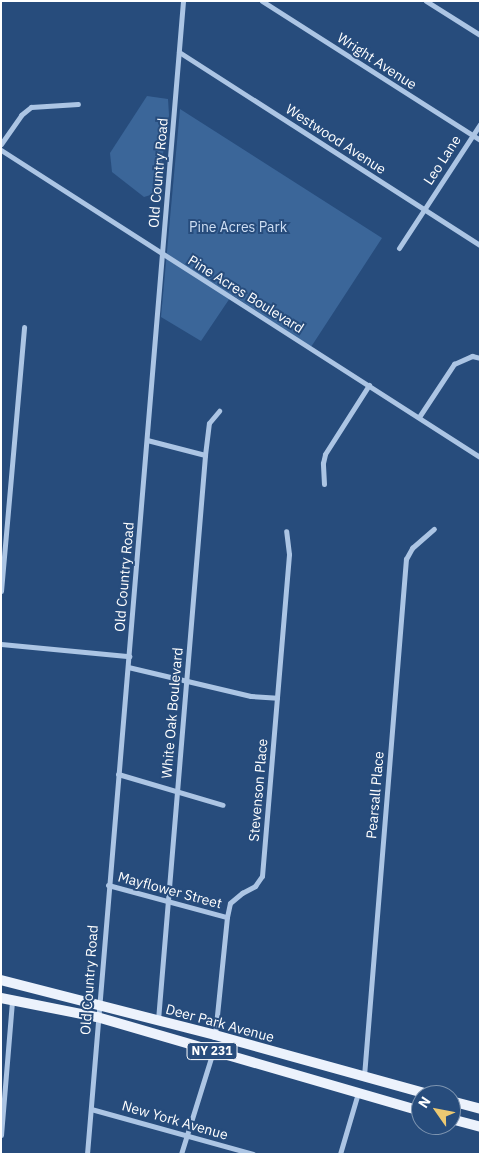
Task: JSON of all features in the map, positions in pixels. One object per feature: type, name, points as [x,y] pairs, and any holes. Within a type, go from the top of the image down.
[{"type":"main road","name":"Deer Park Avenue","points":[[1,980],[99,1004],[411,1089]]},
{"type":"main road","name":"Deer Park Avenue","points":[[1,998],[97,1017],[411,1108]]},
{"type":"main road","points":[[461,1104],[480,1109]]},
{"type":"main road","points":[[461,1122],[480,1127]]},
{"type":"street","name":"Old Country Road","points":[[87,1154],[183,1]]},
{"type":"street","name":"Wright Avenue","points":[[262,1],[480,140]]},
{"type":"street","points":[[426,1],[480,36]]},
{"type":"street","name":"Westwood Avenue","points":[[179,52],[480,245]]},
{"type":"street","points":[[1,144],[21,115],[31,107],[43,104],[78,104]]},
{"type":"street","name":"Leo Lane","points":[[399,248],[480,124]]},
{"type":"street","name":"Pine Acres Boulevard","points":[[1,150],[480,457]]},
{"type":"street","points":[[1,591],[24,327]]},
{"type":"street","points":[[420,417],[454,364],[472,356],[480,358]]},
{"type":"street","points":[[324,484],[322,463],[325,454],[369,386]]},
{"type":"street","name":"White Oak Boulevard","points":[[158,1021],[205,455],[209,423],[219,411]]},
{"type":"street","points":[[146,440],[205,455]]},
{"type":"street","name":"Pearsall Place","points":[[364,1076],[406,559],[412,548],[434,529]]},
{"type":"street","name":"Stevenson Place","points":[[215,1035],[227,917],[230,904],[242,893],[255,886],[262,876],[289,554],[286,531]]},
{"type":"street","points":[[1,644],[129,656]]},
{"type":"street","points":[[128,666],[251,696],[277,698]]},
{"type":"street","points":[[118,774],[177,793],[224,805]]},
{"type":"street","name":"Mayflower Street","points":[[108,885],[168,903],[227,917]]},
{"type":"street","points":[[1,1135],[4,1071],[12,1000]]},
{"type":"street","points":[[181,1154],[213,1051]]},
{"type":"street","points":[[340,1154],[358,1093]]},
{"type":"street","name":"New York Avenue","points":[[91,1108],[253,1154]]},
{"type":"green space","points":[[147,96],[168,99],[169,115],[157,193],[144,197],[112,172],[110,153]]},
{"type":"green space","name":"Pine Acres Park","points":[[180,109],[382,238],[311,347],[232,295],[201,341],[161,317]]}]
